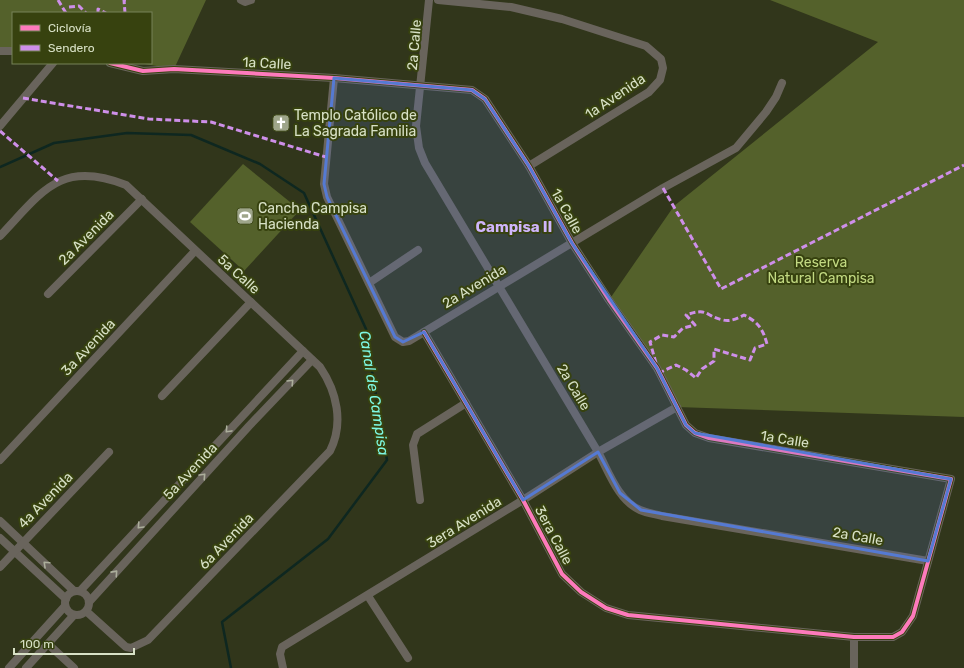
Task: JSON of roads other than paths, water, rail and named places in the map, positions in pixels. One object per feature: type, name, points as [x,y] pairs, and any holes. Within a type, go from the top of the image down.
[{"type":"street","points":[[241,0],[245,2],[251,0]]},
{"type":"street","name":"2a Calle","points":[[429,0],[416,126],[419,148],[425,163],[598,452],[620,492],[631,504],[641,510],[670,517],[928,562]]},
{"type":"street","name":"1a Avenida","points":[[438,0],[511,7],[562,20],[646,46],[661,59],[663,68],[660,80],[649,92],[529,166]]},
{"type":"street","points":[[0,51],[12,51]]},
{"type":"street","points":[[0,126],[52,64]]},
{"type":"street","name":"1a Calle","points":[[114,64],[143,71],[174,69],[334,78],[472,90],[477,93],[485,99],[529,166],[572,243],[609,300],[657,368],[686,425],[696,434],[709,438],[951,479],[928,562]]},
{"type":"street","name":"2a Avenida","points":[[334,78],[324,184],[327,197],[398,340],[403,342],[409,341],[663,188],[736,148],[776,97],[782,83]]},
{"type":"street","name":"5a Calle","points":[[0,236],[40,194],[58,181],[87,175],[110,179],[126,185],[195,251],[303,350],[329,380],[336,399],[337,430],[334,443],[330,451]]},
{"type":"street","name":"2a Avenida","points":[[48,294],[142,199]]},
{"type":"street","points":[[369,283],[418,250]]},
{"type":"street","name":"3a Avenida","points":[[0,460],[195,251]]},
{"type":"street","points":[[162,396],[251,302]]},
{"type":"street","name":"3era Calle","points":[[424,332],[523,500],[562,574],[580,592],[606,608],[628,615],[854,638],[893,637],[902,632],[913,616],[928,562]]},
{"type":"street","name":"5a Avenida","points":[[77,591],[303,350]]},
{"type":"street","name":"5a Avenida","points":[[89,602],[249,426],[312,360]]},
{"type":"street","points":[[420,500],[413,445],[414,439],[418,434],[466,402]]},
{"type":"street","name":"3era Avenida","points":[[282,668],[280,654],[282,647],[368,596],[598,452],[677,407]]},
{"type":"street","points":[[240,418],[249,426]]},
{"type":"street","name":"6a Avenida","points":[[86,611],[126,647],[131,648],[138,646],[148,640],[330,451]]},
{"type":"street","name":"4a Avenida","points":[[0,567],[109,452]]},
{"type":"street","points":[[157,507],[167,516]]},
{"type":"street","points":[[0,521],[77,591],[86,595],[89,602],[86,611],[80,615],[74,615],[68,611],[65,603],[0,538]]},
{"type":"street","points":[[8,668],[65,603],[68,595],[77,591]]},
{"type":"street","points":[[368,596],[408,658]]},
{"type":"street","points":[[26,668],[74,615]]},
{"type":"street","points":[[854,638],[854,668]]},
{"type":"street","points":[[48,644],[74,668]]},
{"type":"waterway","name":"Canal de Campisa","points":[[0,167],[54,143],[127,133],[191,135],[260,164],[304,193],[366,329],[387,460],[328,539],[222,622],[231,668]]},
{"type":"place","name":"Templo Católico de La Sagrada Familia","points":[[281,123]]},
{"type":"place","name":"Cancha Campisa Hacienda","points":[[245,216]]},
{"type":"district","name":"Campisa II","points":[[514,227]]},
{"type":"park label","name":"Reserva Natural Campisa","points":[[821,270]]}]
